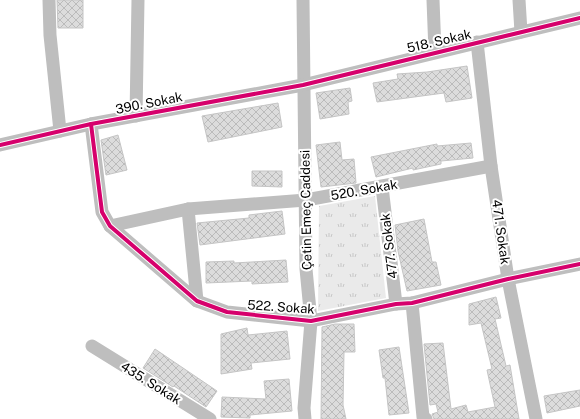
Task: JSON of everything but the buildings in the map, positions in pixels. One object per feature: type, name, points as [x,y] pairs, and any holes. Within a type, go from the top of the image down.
[{"type":"street","points":[[49,0],[50,35],[60,131]]},
{"type":"street","points":[[136,116],[138,0]]},
{"type":"street","name":"Çetin Emeç Caddesi","points":[[303,0],[306,269],[311,321],[304,408],[305,419]]},
{"type":"street","points":[[433,0],[435,52]]},
{"type":"street","points":[[519,0],[521,32]]},
{"type":"street","name":"518. Sokak","points":[[303,85],[580,18]]},
{"type":"street","name":"471. Sokak","points":[[477,42],[491,166],[508,279],[536,419]]},
{"type":"street","name":"390. Sokak","points":[[0,145],[92,124],[303,85]]},
{"type":"street","name":"522. Sokak","points":[[92,124],[102,212],[110,226],[198,301],[227,312],[311,321],[396,304],[412,303],[508,279],[580,264]]},
{"type":"street","name":"520. Sokak","points":[[110,226],[188,209],[306,200],[491,166]]},
{"type":"street","name":"477. Sokak","points":[[382,187],[396,304]]},
{"type":"street","points":[[188,209],[198,301]]},
{"type":"street","points":[[412,303],[423,417],[426,419]]},
{"type":"street","name":"435. Sokak","points":[[92,346],[210,419]]},
{"type":"green space","points":[[375,196],[386,298],[318,311],[319,206]]},
{"type":"cycle path","points":[[0,145],[91,124],[303,85],[580,18]]},
{"type":"cycle path","points":[[91,124],[102,212],[110,226],[197,301],[227,312],[311,321],[396,304],[412,303],[508,279],[580,264]]}]
